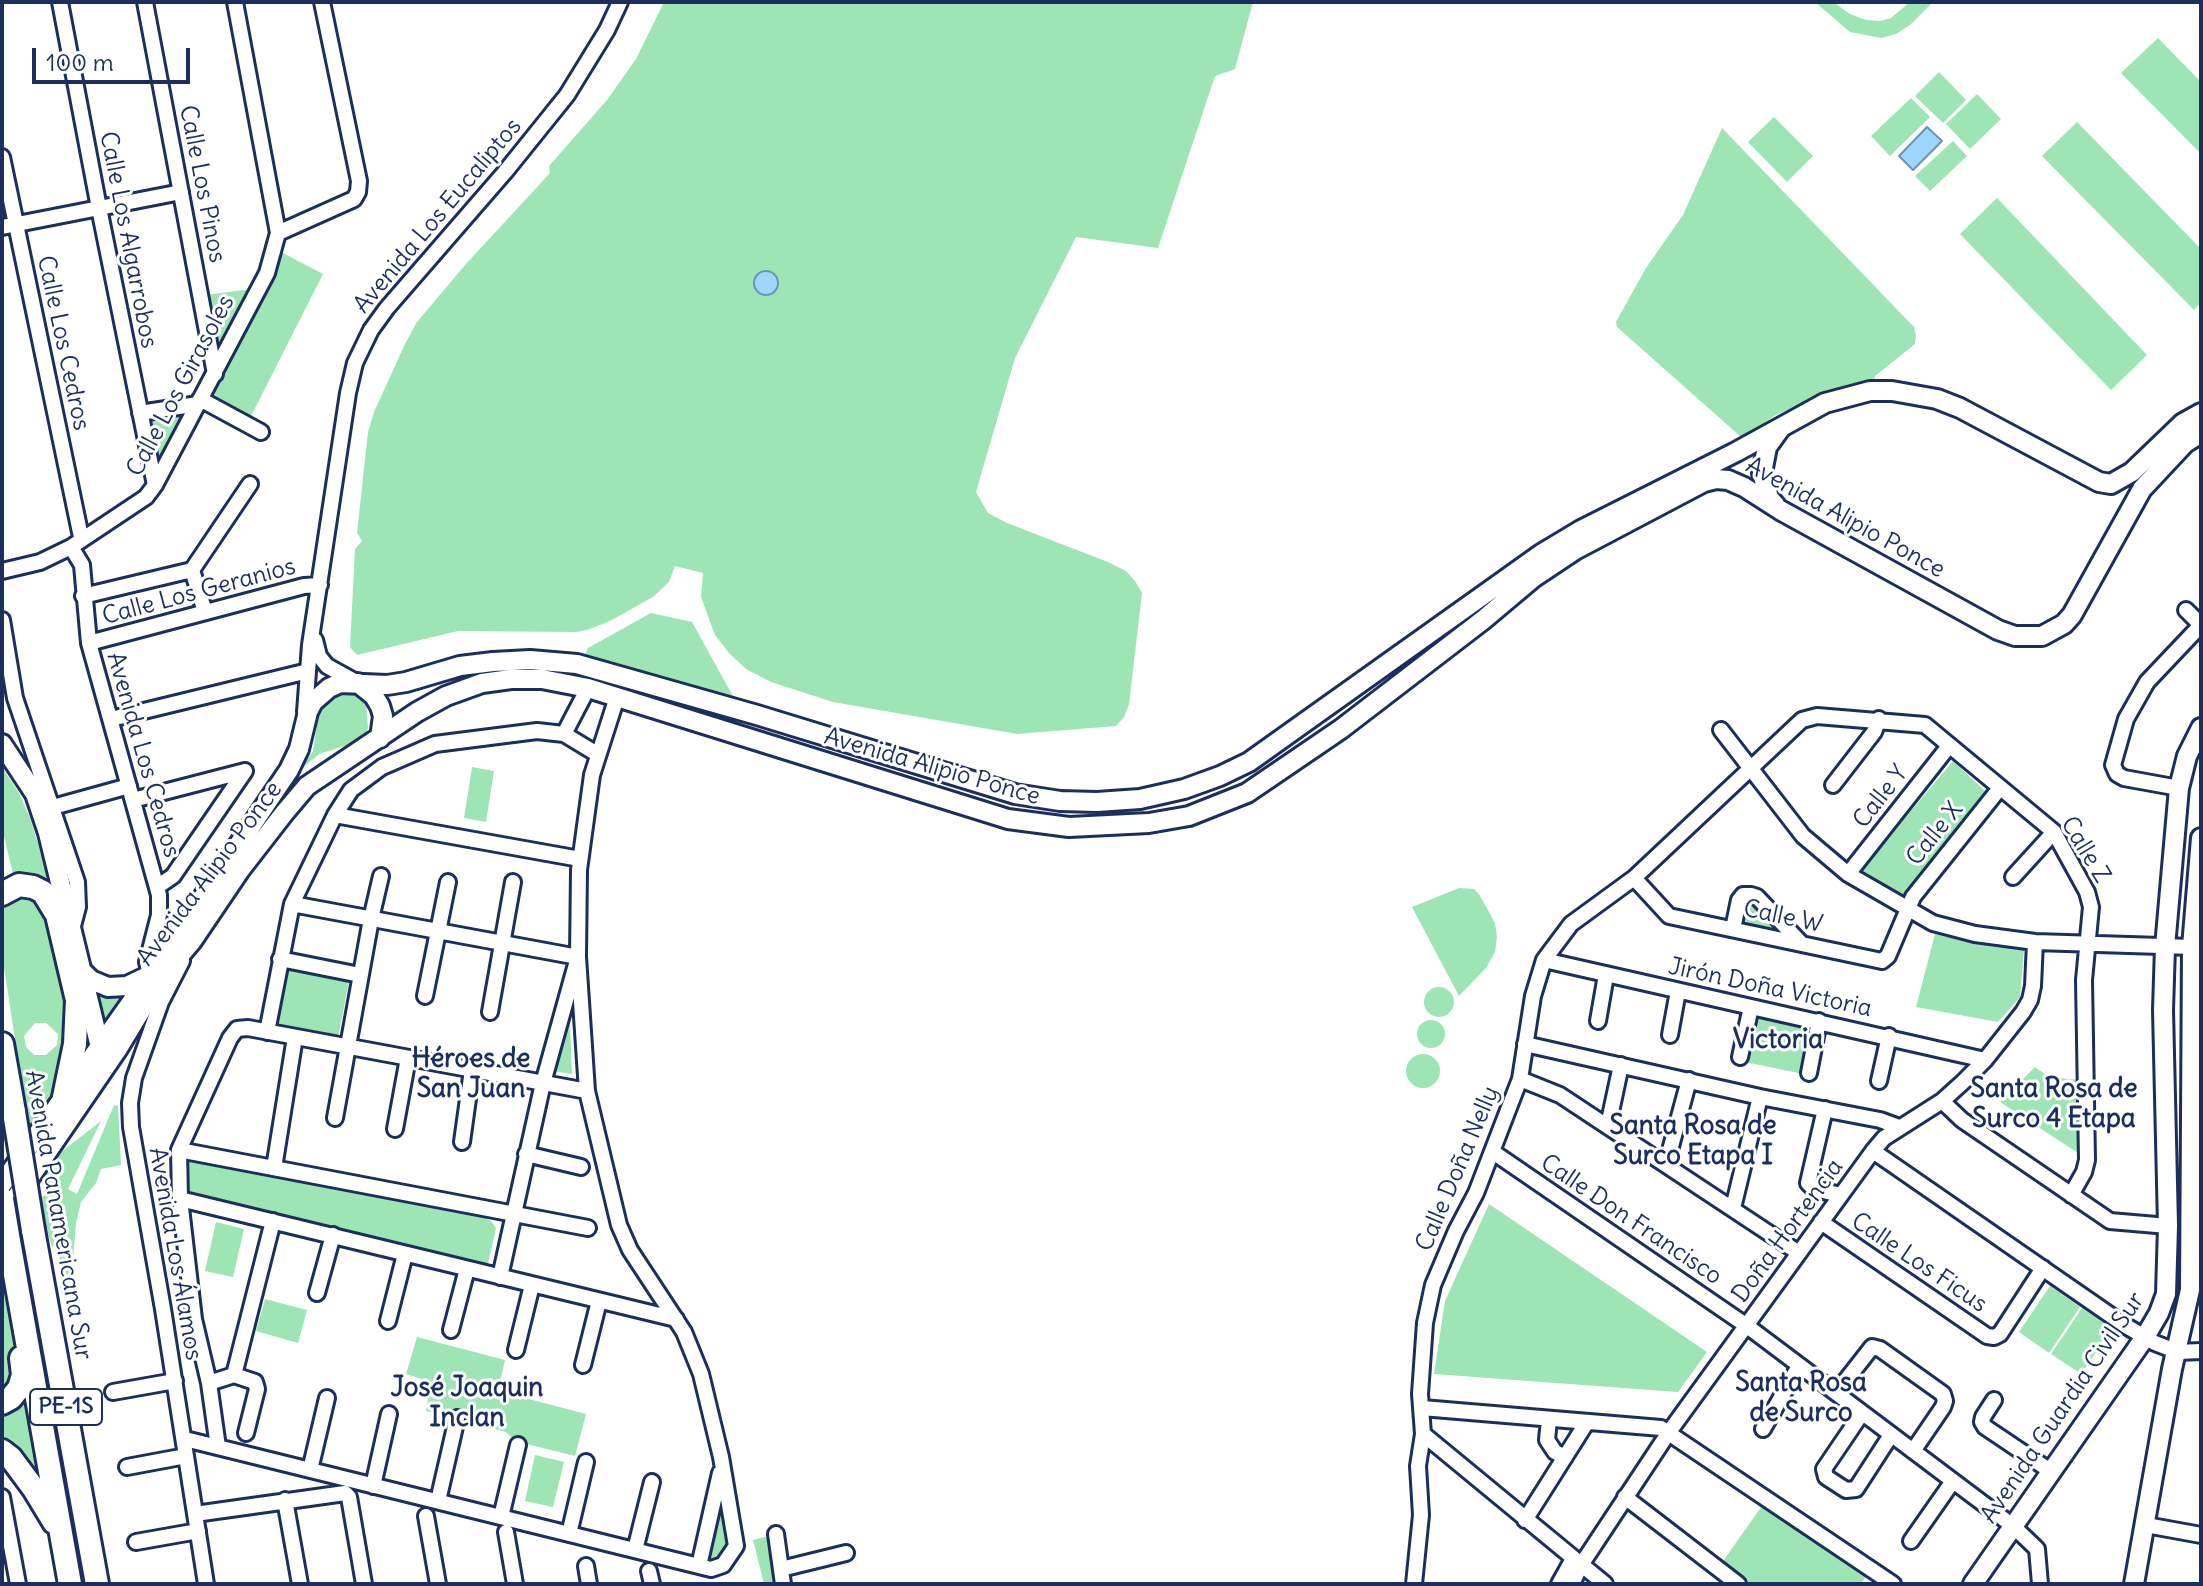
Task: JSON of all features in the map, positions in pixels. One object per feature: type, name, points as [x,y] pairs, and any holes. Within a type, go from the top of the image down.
[{"type":"highway","points":[[2,894],[19,885],[33,887],[43,892],[57,915],[77,1000],[75,1044],[64,1097]]},
{"type":"highway","name":"Avenida Panamericana Sur","points":[[2,1044],[97,1584]]},
{"type":"highway","name":"PE-1S","points":[[2,1199],[70,1584]]},
{"type":"highway","points":[[2,1403],[19,1388],[23,1375],[16,1326],[22,1310]]},
{"type":"highway","points":[[2,1451],[34,1489],[61,1534]]},
{"type":"main road","name":"Avenida Alipio Ponce","points":[[2,1184],[150,975],[294,761],[308,712],[319,695],[340,683],[374,685],[406,682],[460,666],[493,662],[530,660],[577,664],[1015,794],[1060,801],[1140,799],[1184,789],[1249,762],[1541,554],[1581,530],[1736,452],[1784,423],[1846,395],[1892,391],[1924,396],[1960,408],[2119,492],[2125,498],[2127,513]]},
{"type":"main road","points":[[2099,482],[2111,484],[2132,472],[2183,423],[2201,413]]},
{"type":"main road","points":[[1780,510],[1769,498],[1762,473],[1767,447],[1784,423]]},
{"type":"main road","name":"Avenida Alipio Ponce","points":[[2,1218],[117,1050],[160,979],[192,941],[240,870],[307,786],[417,712],[446,696],[482,683],[542,679],[588,688],[1008,819],[1069,827],[1116,826],[1189,816],[1217,807],[1276,775],[1395,689],[1533,578],[1575,550],[1704,482],[1716,479],[1744,487],[1998,630],[2029,637],[2052,631],[2072,615],[2127,513],[2161,467],[2185,443],[2201,433]]},
{"type":"main road","points":[[357,683],[374,696],[380,706],[383,716],[380,738]]},
{"type":"main road","name":"Avenida Guardia Civil Sur","points":[[1973,1584],[2145,1337],[2166,1294],[2165,947],[2179,788],[2187,756],[2201,728]]},
{"type":"main road","points":[[2,744],[35,794],[48,833],[100,1047]]},
{"type":"main road","points":[[1008,819],[1015,794]]},
{"type":"main road","points":[[2134,1584],[2172,1369],[2190,1290],[2196,1009],[2192,947],[2201,838]]},
{"type":"main road","points":[[83,972],[99,984],[116,987],[127,986],[150,975]]},
{"type":"main road","points":[[2163,1010],[2196,1009]]},
{"type":"main road","points":[[2165,1120],[2192,1120]]},
{"type":"street","name":"Calle Los Algarrobos","points":[[60,2],[155,485]]},
{"type":"street","name":"Calle Los Pinos","points":[[145,2],[215,374]]},
{"type":"street","points":[[235,2],[278,233],[354,199],[358,192],[359,181],[322,2]]},
{"type":"street","name":"Avenida Los Eucaliptos","points":[[305,724],[315,619],[355,363],[371,330],[387,308],[567,95],[607,30],[620,2]]},
{"type":"street","name":"Calle Los Cedros","points":[[2,157],[9,226],[76,542]]},
{"type":"street","points":[[9,226],[181,192]]},
{"type":"street","name":"Calle Los Girasoles","points":[[2,571],[40,562],[146,497],[267,273],[278,233]]},
{"type":"street","points":[[140,413],[199,401],[261,432]]},
{"type":"street","points":[[83,596],[192,570],[250,484]]},
{"type":"street","name":"Avenida Los Cedros","points":[[76,542],[82,565],[89,643],[157,887],[159,915],[147,962],[150,975]]},
{"type":"street","points":[[192,570],[205,612]]},
{"type":"street","name":"Calle Los Geranios","points":[[89,643],[304,586],[320,585]]},
{"type":"street","points":[[2179,788],[2124,778],[2117,774],[2113,765],[2126,719],[2147,682],[2201,625],[2186,610]]},
{"type":"street","name":"Avenida Los Eucaliptos","points":[[315,619],[319,656],[335,673],[357,683]]},
{"type":"street","points":[[2,620],[15,698],[77,882],[78,907],[73,926]]},
{"type":"street","points":[[111,719],[308,671]]},
{"type":"street","points":[[564,734],[588,688]]},
{"type":"street","points":[[185,1439],[711,1569],[723,1565],[736,1546],[722,1465],[701,1374],[684,1332],[630,1250],[619,1225],[587,1091],[578,957],[580,859],[597,754],[617,697]]},
{"type":"street","name":"Calle Z","points":[[1751,766],[1809,717],[1879,719],[1925,725],[2054,832],[2090,899],[2084,980],[2087,1160],[2071,1195]]},
{"type":"street","points":[[1833,785],[1874,732],[1879,719]]},
{"type":"street","points":[[1721,730],[1803,836],[1848,874],[1933,923],[1975,934],[2035,942],[2192,947]]},
{"type":"street","points":[[267,1032],[292,904],[335,815],[359,782],[382,767],[435,744],[537,731],[564,734],[597,754]]},
{"type":"street","name":"Calle Y","points":[[1848,874],[1949,746]]},
{"type":"street","name":"Calle Doña Nelly","points":[[1414,1584],[1421,1515],[1418,1466],[1423,1434],[1425,1323],[1433,1285],[1493,1152],[1520,1079],[1533,996],[1544,960],[1571,924],[1634,878],[1751,766]]},
{"type":"street","points":[[53,807],[245,771],[173,876],[157,887]]},
{"type":"street","name":"Calle X","points":[[1906,909],[2000,788]]},
{"type":"street","points":[[335,815],[580,859]]},
{"type":"street","points":[[2013,877],[2054,832]]},
{"type":"street","points":[[335,1118],[381,876]]},
{"type":"street","name":"Calle W","points":[[1634,878],[1669,916],[1882,961],[1888,956],[1906,909]]},
{"type":"street","points":[[425,996],[448,882]]},
{"type":"street","points":[[490,1012],[513,882]]},
{"type":"street","points":[[1733,929],[1739,900],[1743,895],[1751,895],[1757,897],[1801,943]]},
{"type":"street","points":[[292,904],[578,957]]},
{"type":"street","name":"Avenida Los Álamos","points":[[192,941],[161,1002],[134,1078],[130,1103],[135,1162],[185,1439],[206,1584]]},
{"type":"street","name":"Doña Hortencia","points":[[1577,1562],[1873,1151],[1899,1127],[1942,1101],[1985,1060],[2030,1000],[2035,942]]},
{"type":"street","points":[[500,1277],[543,1083],[578,957]]},
{"type":"street","points":[[280,959],[360,975]]},
{"type":"street","name":"Jirón Doña Victoria","points":[[1544,960],[1985,1060]]},
{"type":"street","points":[[1598,1021],[1606,975]]},
{"type":"street","points":[[1670,1035],[1678,991]]},
{"type":"street","points":[[1740,1057],[1751,1007]]},
{"type":"street","points":[[1809,1073],[1819,1021]]},
{"type":"street","points":[[218,1447],[209,1383],[194,1319],[180,1199],[179,1150],[230,1038],[237,1029],[242,1027],[587,1091]]},
{"type":"street","points":[[1879,1081],[1889,1036]]},
{"type":"street","points":[[274,1168],[295,1037]]},
{"type":"street","points":[[1525,1044],[1899,1127]]},
{"type":"street","points":[[395,1129],[408,1058]]},
{"type":"street","points":[[1608,1126],[1621,1065]]},
{"type":"street","points":[[462,1142],[472,1070]]},
{"type":"street","points":[[1520,1079],[1560,1095],[1799,1253]]},
{"type":"street","points":[[1666,1165],[1689,1080]]},
{"type":"street","points":[[1733,1208],[1760,1097]]},
{"type":"street","points":[[1942,1101],[1962,1120],[2110,1221],[2168,1226]]},
{"type":"street","points":[[1825,1109],[1808,1183],[1814,1189],[1841,1195]]},
{"type":"street","points":[[179,1150],[588,1228]]},
{"type":"street","points":[[1873,1151],[2145,1337],[2178,1352],[2201,1351]]},
{"type":"street","name":"Calle Don Francisco","points":[[1493,1152],[1747,1326],[2013,1526],[2037,1549],[2040,1584]]},
{"type":"street","points":[[526,1154],[581,1167]]},
{"type":"street","points":[[180,1199],[676,1319]]},
{"type":"street","points":[[234,1375],[273,1221]]},
{"type":"street","name":"Calle Los Ficus","points":[[1821,1222],[1987,1336],[2000,1334],[2043,1268]]},
{"type":"street","points":[[317,1293],[333,1235]]},
{"type":"street","points":[[388,1321],[405,1254]]},
{"type":"street","points":[[451,1330],[467,1269]]},
{"type":"street","points":[[516,1350],[532,1285]]},
{"type":"street","points":[[583,1365],[599,1301]]},
{"type":"street","points":[[1836,1393],[1865,1352],[1872,1347],[1880,1349],[1943,1394],[1943,1407],[1913,1451]]},
{"type":"street","points":[[1763,1429],[1799,1366]]},
{"type":"street","points":[[209,1383],[234,1375],[252,1380],[256,1385],[246,1433]]},
{"type":"street","points":[[113,1392],[175,1381]]},
{"type":"street","points":[[310,1470],[327,1398]]},
{"type":"street","points":[[1994,1400],[1983,1417],[1985,1427],[2052,1472]]},
{"type":"street","points":[[1422,1408],[1661,1428],[1870,1578],[1893,1584]]},
{"type":"street","points":[[1862,1413],[1824,1469],[1826,1477],[1852,1491],[1891,1435]]},
{"type":"street","points":[[373,1486],[389,1414]]},
{"type":"street","points":[[438,1501],[457,1418]]},
{"type":"street","points":[[1549,1419],[1547,1440],[1555,1452],[1565,1457]]},
{"type":"street","points":[[1525,1520],[1587,1422]]},
{"type":"street","points":[[1423,1434],[1605,1584]]},
{"type":"street","points":[[501,1517],[518,1445]]},
{"type":"street","points":[[127,1467],[186,1456]]},
{"type":"street","points":[[569,1534],[586,1462]]},
{"type":"street","points":[[699,1566],[722,1465]]},
{"type":"street","points":[[1911,1541],[1953,1481]]},
{"type":"street","points":[[635,1550],[652,1482]]},
{"type":"street","points":[[195,1514],[345,1493],[349,1497],[364,1584]]},
{"type":"street","points":[[2,1497],[18,1584]]},
{"type":"street","points":[[1625,1497],[1738,1584]]},
{"type":"street","points":[[285,1500],[300,1584]]},
{"type":"street","points":[[426,1516],[438,1584]]},
{"type":"street","points":[[2146,1525],[2201,1535]]},
{"type":"street","points":[[136,1542],[198,1531]]},
{"type":"street","points":[[506,1532],[515,1584]]},
{"type":"street","points":[[776,1534],[782,1576],[846,1553]]},
{"type":"street","points":[[1559,1584],[1577,1562]]},
{"type":"street","points":[[1572,1584],[1577,1562]]},
{"type":"street","points":[[586,1566],[589,1584]]},
{"type":"green space","points":[[664,2],[1253,2],[1235,69],[1215,76],[1158,248],[1076,237],[1015,358],[976,492],[988,513],[1108,562],[1126,571],[1135,581],[1142,593],[1129,704],[1116,726],[1017,734],[833,702],[771,682],[746,669],[715,635],[701,597],[703,573],[675,566],[669,582],[653,597],[587,630],[458,631],[357,655],[350,647],[355,549],[362,541],[357,533],[368,432],[405,344],[417,322],[550,173],[549,166],[607,100],[636,59]]},
{"type":"green space","points":[[1815,2],[1833,2],[1850,14],[1880,21],[1891,18],[1910,2],[1933,2],[1910,25],[1896,34],[1881,38],[1850,32]]},
{"type":"green space","points":[[2158,38],[2201,82],[2201,154],[2121,73]]},
{"type":"green space","points":[[1939,72],[1966,100],[1943,123],[1915,96]]},
{"type":"green space","points":[[1977,94],[2001,119],[1970,149],[1946,124]]},
{"type":"green space","points":[[1911,98],[1930,117],[1890,156],[1871,136]]},
{"type":"green space","points":[[1774,117],[1813,156],[1787,182],[1748,142]]},
{"type":"green space","points":[[2077,122],[2201,249],[2201,302],[2194,310],[2042,156]]},
{"type":"green space","points":[[1722,128],[1914,327],[1916,336],[1915,344],[1875,376],[1873,383],[1823,393],[1774,416],[1744,437],[1617,327],[1616,322],[1646,268],[1683,215]]},
{"type":"green space","points":[[1953,141],[1967,156],[1930,191],[1915,176]]},
{"type":"green space","points":[[1997,198],[2147,355],[2111,390],[1960,234]]},
{"type":"green space","points":[[281,252],[323,274],[249,420],[207,398]]},
{"type":"green space","points":[[251,289],[221,347],[218,346],[206,295]]},
{"type":"green space","points":[[186,412],[158,461],[155,461],[147,415]]},
{"type":"green space","points":[[651,613],[692,622],[735,700],[730,703],[585,655],[588,648]]},
{"type":"green space","points":[[335,690],[352,690],[366,703],[368,728],[365,736],[319,754],[299,771],[313,751],[320,704]]},
{"type":"green space","points":[[1953,761],[1987,793],[1904,895],[1861,870]]},
{"type":"green space","points":[[2,767],[30,818],[47,873],[45,881],[14,878],[2,828]]},
{"type":"green space","points":[[472,767],[494,771],[486,822],[464,818]]},
{"type":"green space","points":[[1459,888],[1474,889],[1479,894],[1495,923],[1497,937],[1495,952],[1486,968],[1459,996],[1412,907]]},
{"type":"green space","points":[[24,892],[42,902],[63,969],[69,1031],[63,1066],[41,1115],[29,1129],[2,955],[2,908],[7,899]],"holes":[[[35,1023],[46,1023],[58,1034],[57,1045],[46,1055],[34,1055],[26,1047],[24,1036]]]},
{"type":"green space","points":[[1752,905],[1775,927],[1776,934],[1740,926],[1743,906]]},
{"type":"green space","points":[[1935,934],[1971,943],[2024,950],[2020,997],[1998,1022],[1916,1007]]},
{"type":"green space","points":[[283,969],[349,981],[337,1043],[272,1030]]},
{"type":"green space","points":[[83,981],[112,996],[127,996],[78,1063]]},
{"type":"green space","points":[[1439,987],[1449,992],[1454,1002],[1449,1012],[1439,1017],[1429,1012],[1424,1002],[1429,992]]},
{"type":"green space","points":[[569,1000],[572,1074],[552,1071]]},
{"type":"green space","points":[[1755,1016],[1813,1029],[1803,1074],[1745,1062]]},
{"type":"green space","points":[[1431,1020],[1441,1024],[1445,1034],[1441,1044],[1431,1048],[1421,1044],[1417,1034],[1421,1024]]},
{"type":"green space","points":[[1423,1054],[1435,1059],[1440,1071],[1435,1083],[1423,1088],[1411,1083],[1406,1071],[1411,1059]]},
{"type":"green space","points":[[2035,1067],[2049,1077],[2079,1080],[2078,1153],[2000,1102]]},
{"type":"green space","points":[[114,1105],[118,1106],[121,1165],[101,1169],[96,1183],[81,1202],[76,1223],[71,1284],[68,1290],[61,1292],[59,1245],[52,1247],[42,1214],[42,1175],[56,1156],[101,1121],[68,1189],[77,1194]]},
{"type":"green space","points":[[193,1158],[476,1214],[491,1221],[496,1228],[487,1268],[192,1198],[185,1192],[184,1162]]},
{"type":"green space","points":[[1489,1204],[1707,1352],[1678,1392],[1434,1374],[1445,1301]]},
{"type":"green space","points":[[216,1222],[244,1229],[233,1277],[205,1271]]},
{"type":"green space","points":[[2,1267],[19,1367],[2,1395]]},
{"type":"green space","points":[[2050,1286],[2080,1307],[2049,1353],[2019,1332]]},
{"type":"green space","points":[[265,1299],[307,1310],[298,1343],[256,1331]]},
{"type":"green space","points":[[2082,1308],[2112,1329],[2081,1374],[2051,1354]]},
{"type":"green space","points":[[417,1337],[505,1360],[498,1391],[586,1414],[575,1456],[515,1441],[506,1432],[426,1411],[431,1382],[406,1374]]},
{"type":"green space","points":[[25,1395],[39,1476],[2,1435],[2,1408]]},
{"type":"green space","points":[[535,1455],[564,1462],[553,1507],[525,1501]]},
{"type":"green space","points":[[719,1501],[726,1517],[729,1544],[714,1564],[702,1561]]},
{"type":"green space","points":[[1764,1503],[1867,1575],[1861,1584],[1746,1584],[1721,1564]]},
{"type":"green space","points":[[776,1534],[783,1584],[764,1584],[753,1540]]},
{"type":"water","points":[[1927,127],[1942,141],[1913,170],[1899,156]]},
{"type":"water","points":[[766,271],[775,274],[778,283],[775,292],[766,295],[757,292],[754,283],[757,274]]},
{"type":"district","name":"Victoria","points":[[1778,1041]]},
{"type":"district","name":"Héroes de San Juan","points":[[471,1075]]},
{"type":"district","name":"Santa Rosa de Surco 4 Etapa","points":[[2054,1105]]},
{"type":"district","name":"Santa Rosa de Surco Etapa I","points":[[1693,1142]]},
{"type":"district","name":"Santa Rosa de Surco","points":[[1801,1399]]},
{"type":"district","name":"José Joaquin Inclan","points":[[467,1404]]}]
